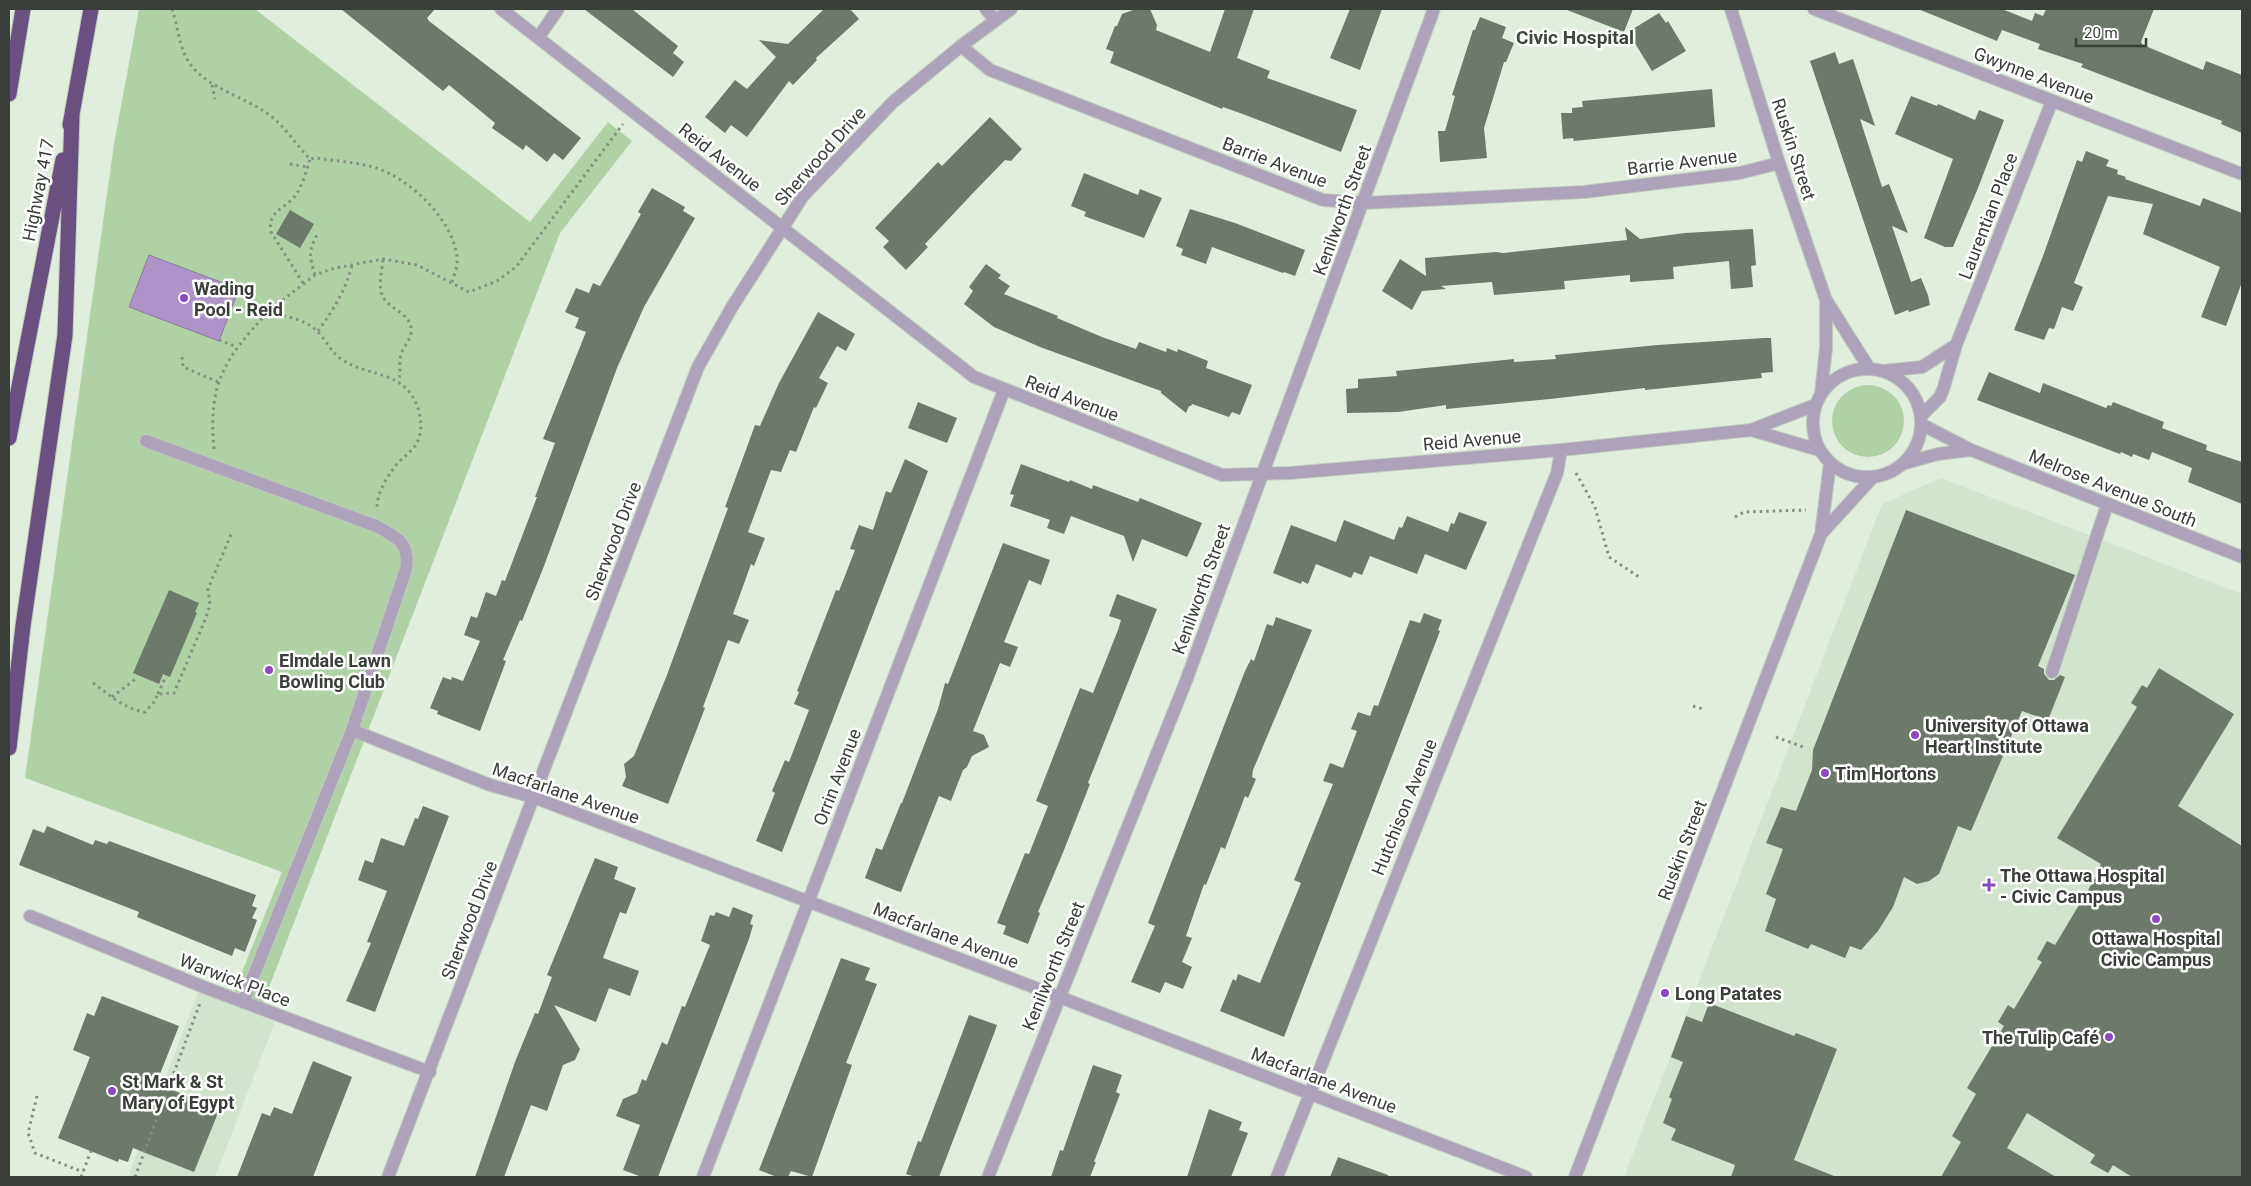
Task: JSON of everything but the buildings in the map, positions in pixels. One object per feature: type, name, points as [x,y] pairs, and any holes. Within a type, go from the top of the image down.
[{"type":"highway","points":[[9,94],[23,9]]},
{"type":"highway","name":"Highway 417","points":[[9,438],[92,9]]},
{"type":"highway","points":[[9,748],[23,626],[65,335],[72,115]]},
{"type":"street","name":"Reid Avenue","points":[[501,9],[974,377],[1222,475],[1261,474],[1561,450],[1751,430],[1815,405]]},
{"type":"street","points":[[538,38],[558,9]]},
{"type":"street","points":[[986,9],[994,20]]},
{"type":"street","name":"Sherwood Drive","points":[[388,1177],[430,1072],[698,367],[781,228],[803,196],[893,102],[961,46],[1011,9]]},
{"type":"street","name":"Kenilworth Street","points":[[988,1177],[1186,681],[1434,9]]},
{"type":"street","name":"Ruskin Street","points":[[1731,9],[1826,300],[1869,368]]},
{"type":"street","name":"Gwynne Avenue","points":[[1814,9],[2242,174]]},
{"type":"street","name":"Barrie Avenue","points":[[961,46],[990,70],[1323,200],[1364,203],[1584,192],[1740,174],[1780,163]]},
{"type":"street","name":"Laurentian Place","points":[[1921,420],[1940,397],[1956,345],[2052,101]]},
{"type":"street","name":"Ruskin Street","points":[[1820,393],[1826,348],[1826,300]]},
{"type":"street","points":[[1883,370],[1897,377],[1916,400],[1921,420],[1919,439],[1912,453],[1902,464],[1888,473],[1873,477],[1850,475],[1830,463],[1819,450],[1814,436],[1812,421],[1815,405],[1820,393],[1830,382],[1842,374],[1855,369],[1883,370],[1922,367],[1956,345]]},
{"type":"street","name":"Orrin Avenue","points":[[703,1177],[1004,390]]},
{"type":"street","name":"Melrose Avenue South","points":[[1921,420],[1971,450],[2242,557]]},
{"type":"street","name":"Reid Avenue","points":[[1751,430],[1819,450]]},
{"type":"street","points":[[146,441],[376,526],[397,538],[404,545],[408,559],[352,730],[244,1002]]},
{"type":"street","name":"Hutchison Avenue","points":[[1277,1177],[1557,473],[1561,450]]},
{"type":"street","name":"Melrose Avenue South","points":[[1902,464],[1938,454],[1971,450]]},
{"type":"street","name":"Ruskin Street","points":[[1575,1177],[1821,534],[1830,463]]},
{"type":"street","name":"Ruskin Street","points":[[1821,534],[1873,477]]},
{"type":"street","points":[[2052,672],[2107,505]]},
{"type":"street","name":"Macfarlane Avenue","points":[[352,730],[490,785],[533,797],[1059,996],[1526,1177]]},
{"type":"street","name":"Warwick Place","points":[[30,916],[206,988],[430,1072]]},
{"type":"path","points":[[172,9],[182,46],[189,63],[212,84],[269,114],[310,159]]},
{"type":"path","points":[[212,84],[215,99]]},
{"type":"path","points":[[214,467],[214,406],[218,382],[237,347],[267,313],[315,275],[383,259],[417,265],[469,292],[497,281],[516,267],[632,111]]},
{"type":"path","points":[[310,159],[317,158],[374,167],[401,179],[411,187],[430,204],[453,241],[458,261],[452,282]]},
{"type":"path","points":[[303,283],[270,228],[274,212],[295,197],[310,159]]},
{"type":"path","points":[[290,164],[307,166]]},
{"type":"path","points":[[315,275],[309,255],[318,233]]},
{"type":"path","points":[[383,259],[380,279],[382,295],[396,310],[404,315],[410,324],[411,334],[401,356],[401,375],[398,381]]},
{"type":"path","points":[[318,331],[339,303],[347,285],[352,265]]},
{"type":"path","points":[[267,313],[292,317],[318,331],[340,358],[363,370],[385,375],[398,381],[415,402],[420,415],[421,428],[413,449],[398,464],[382,485],[377,501],[376,526]]},
{"type":"path","points":[[219,340],[237,347]]},
{"type":"path","points":[[182,357],[183,367],[218,382]]},
{"type":"path","points":[[1575,471],[1595,507],[1609,557],[1638,577]]},
{"type":"path","points":[[1735,517],[1744,512],[1806,510]]},
{"type":"path","points":[[158,694],[174,693],[205,620],[210,605],[208,590],[232,532]]},
{"type":"path","points":[[112,697],[137,678]]},
{"type":"path","points":[[93,683],[133,710],[144,712],[154,702],[165,678]]},
{"type":"path","points":[[1693,706],[1703,709]]},
{"type":"path","points":[[1776,737],[1806,748]]},
{"type":"path","points":[[135,1177],[206,988]]},
{"type":"path","points":[[37,1096],[28,1133],[35,1153],[83,1172]]},
{"type":"path","points":[[81,1177],[91,1151]]},
{"type":"shaded area","name":"Wading Pool - Reid","points":[[149,255],[239,289],[219,341],[129,307]]},
{"type":"shaded area","name":"The Ottawa Hospital - Civic Campus","points":[[1941,478],[2242,594],[2242,1177],[1624,1177],[1882,504]]},
{"type":"shaded area","points":[[198,992],[275,1022],[215,1177],[128,1177]]},
{"type":"green space","points":[[139,9],[255,9],[530,222],[608,122],[632,141],[560,233],[261,1008],[232,997],[282,872],[25,778],[114,144]]},
{"type":"green space","points":[[1868,385],[1888,391],[1898,401],[1904,421],[1898,441],[1888,451],[1868,457],[1848,451],[1838,441],[1832,421],[1838,401],[1848,391]]},
{"type":"place","name":"Wading Pool - Reid","points":[[184,298]]},
{"type":"place","name":"Elmdale Lawn Bowling Club","points":[[269,670]]},
{"type":"place","name":"University of Ottawa Heart Institute","points":[[1915,735]]},
{"type":"place","name":"Tim Hortons","points":[[1825,773]]},
{"type":"place","name":"The Ottawa Hospital - Civic Campus","points":[[1989,885]]},
{"type":"place","name":"Ottawa Hospital Civic Campus","points":[[2156,919]]},
{"type":"place","name":"Long Patates","points":[[1665,993]]},
{"type":"place","name":"The Tulip Café","points":[[2109,1037]]},
{"type":"place","name":"St Mark & St Mary of Egypt","points":[[112,1091]]},
{"type":"district","name":"Civic Hospital","points":[[1575,37]]}]
